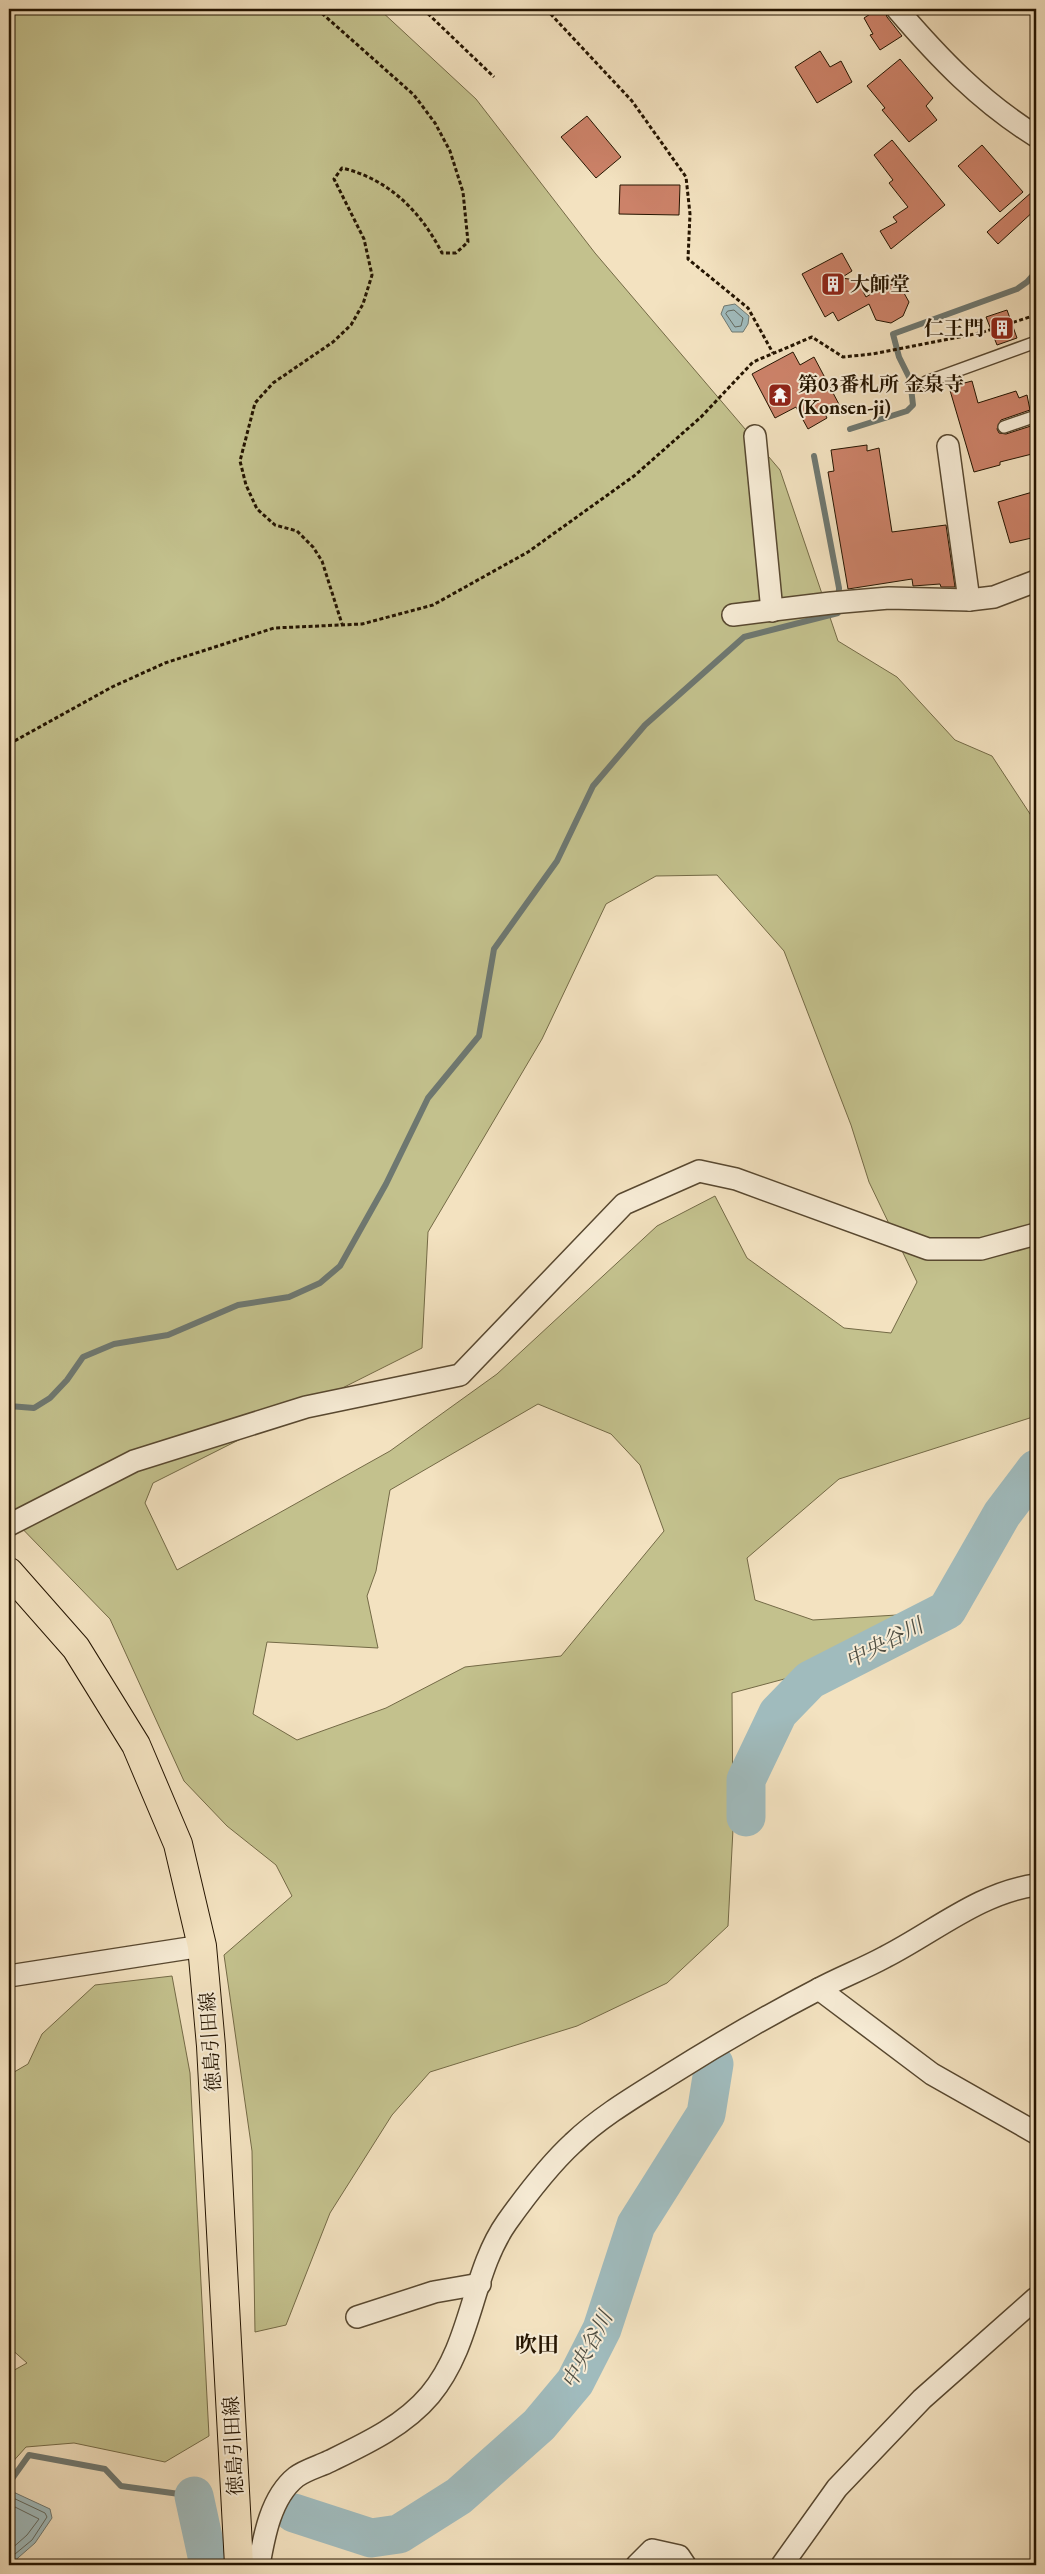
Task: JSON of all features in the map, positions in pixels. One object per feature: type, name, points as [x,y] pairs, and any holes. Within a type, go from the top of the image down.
[{"type":"main road","name":"徳島引田線","points":[[9,1572],[76,1648],[136,1745],[178,1844],[202,1946],[212,2056],[239,2565]]},
{"type":"street","points":[[897,9],[940,59],[972,90],[1010,120],[1036,136]]},
{"type":"street","points":[[755,436],[772,611]]},
{"type":"street","points":[[948,446],[969,600]]},
{"type":"street","points":[[733,615],[837,602],[889,598],[969,600],[994,597],[1036,581]]},
{"type":"street","points":[[9,1526],[134,1461],[306,1407],[460,1375],[624,1204],[698,1171],[736,1179],[928,1249],[981,1249],[1036,1234]]},
{"type":"street","points":[[259,2565],[264,2535],[279,2497],[296,2477],[368,2443],[403,2420],[429,2396],[449,2367],[465,2331],[490,2256],[505,2225],[542,2176],[573,2142],[625,2102],[726,2040],[819,1989],[887,1956],[995,1896],[1019,1887],[1036,1885]]},
{"type":"street","points":[[9,1976],[202,1946]]},
{"type":"street","points":[[819,1989],[932,2074],[1036,2133]]},
{"type":"street","points":[[357,2317],[434,2292],[480,2284]]},
{"type":"street","points":[[782,2565],[837,2488],[922,2399],[1036,2298]]},
{"type":"street","points":[[636,2565],[652,2550],[678,2556],[685,2565]]},
{"type":"lane","points":[[926,382],[1036,342]]},
{"type":"lane","points":[[1004,427],[1036,416]]},
{"type":"path","points":[[317,9],[414,96],[435,123],[450,151],[463,192],[468,242],[456,253],[442,253],[431,231],[408,202],[358,172],[342,168],[334,179],[364,239],[372,275],[363,304],[351,325],[339,336],[273,383],[255,403],[240,461],[246,485],[257,509],[275,525],[297,531],[314,547],[322,561],[342,624]]},
{"type":"path","points":[[423,9],[494,78]]},
{"type":"path","points":[[546,9],[632,101],[686,177],[690,214],[688,259],[748,308],[773,353]]},
{"type":"path","points":[[9,744],[112,688],[165,663],[274,628],[362,624],[433,605],[528,552],[634,476],[701,417],[753,362],[773,353],[812,337],[843,357],[902,349],[980,333],[1036,315]]},
{"type":"shaded area","points":[[9,9],[379,9],[476,99],[595,253],[780,470],[838,641],[897,677],[955,740],[992,756],[1036,823],[1036,1416],[839,1479],[747,1558],[755,1600],[813,1620],[897,1615],[900,1648],[732,1693],[733,1829],[728,1926],[667,1983],[577,2026],[430,2072],[392,2115],[330,2213],[286,2325],[255,2332],[252,2151],[224,1955],[292,1896],[276,1865],[227,1826],[184,1781],[110,1619],[9,1515]],"holes":[[[717,875],[784,951],[851,1125],[869,1182],[917,1282],[891,1333],[844,1328],[747,1258],[715,1196],[657,1226],[497,1374],[390,1451],[177,1570],[145,1503],[153,1483],[422,1348],[428,1232],[542,1039],[606,904],[656,876]],[[538,1404],[611,1434],[640,1465],[664,1531],[561,1656],[465,1667],[386,1708],[297,1740],[253,1714],[267,1642],[378,1648],[367,1596],[376,1571],[390,1490]]]},
{"type":"shaded area","points":[[172,1976],[190,2073],[209,2436],[165,2462],[74,2443],[26,2447],[9,2466],[9,2373],[27,2363],[9,2347],[9,2075],[28,2064],[42,2034],[95,1985]]},
{"type":"water","points":[[735,304],[749,316],[748,324],[743,332],[732,332],[721,314],[724,306]]},
{"type":"water","points":[[9,2490],[50,2509],[52,2518],[35,2543],[11,2564],[9,2564]]},
{"type":"building","points":[[878,9],[884,9],[887,17],[902,36],[880,50],[870,35],[873,34],[864,18]]},
{"type":"building","points":[[820,51],[830,67],[841,61],[852,82],[817,103],[795,67]]},
{"type":"building","points":[[900,59],[933,98],[926,106],[937,120],[909,142],[882,110],[885,108],[867,86]]},
{"type":"building","points":[[587,116],[621,157],[596,178],[561,137]]},
{"type":"building","points":[[892,140],[945,205],[891,249],[880,231],[897,222],[893,217],[908,207],[889,183],[893,180],[874,155]]},
{"type":"building","points":[[982,145],[1023,192],[1000,212],[958,166]]},
{"type":"building","points":[[620,185],[680,185],[679,215],[619,214]]},
{"type":"building","points":[[1033,191],[1036,196],[1036,209],[998,244],[987,232]]},
{"type":"building","name":"大師堂","points":[[842,253],[852,271],[841,278],[857,280],[866,297],[887,284],[900,286],[909,302],[903,316],[891,323],[876,320],[869,304],[838,321],[833,312],[825,317],[802,274]]},
{"type":"building","name":"仁王門","points":[[1007,310],[1017,338],[997,345],[986,317]]},
{"type":"building","points":[[793,352],[800,365],[814,357],[841,408],[824,412],[827,418],[808,429],[796,407],[775,418],[752,374]]},
{"type":"building","points":[[972,381],[978,403],[1016,391],[1019,398],[1027,395],[1030,410],[1001,420],[997,429],[999,433],[1006,434],[1034,425],[1036,453],[1000,462],[1000,465],[974,472],[949,387]]},
{"type":"building","points":[[867,445],[867,451],[879,448],[892,532],[946,525],[955,587],[941,587],[940,584],[913,586],[912,579],[848,589],[828,472],[834,471],[831,450]]},
{"type":"building","points":[[1036,491],[1036,537],[1010,543],[998,502]]},
{"type":"waterway","points":[[850,429],[907,411],[913,405],[910,379],[899,357],[893,334],[1017,289],[1036,272]]},
{"type":"waterway","points":[[9,1406],[34,1408],[50,1398],[67,1380],[83,1357],[114,1344],[168,1335],[238,1305],[289,1297],[320,1283],[340,1266],[386,1184],[428,1098],[479,1036],[494,949],[557,861],[593,786],[645,725],[744,637],[838,613],[839,588],[814,456]]},
{"type":"waterway","name":"中央谷川","points":[[746,1817],[746,1780],[778,1713],[810,1680],[947,1610],[1002,1514],[1036,1469]]},
{"type":"waterway","name":"中央谷川","points":[[294,2513],[371,2538],[399,2534],[459,2496],[539,2425],[575,2382],[602,2329],[636,2225],[706,2114],[714,2064]]},
{"type":"waterway","points":[[9,2483],[29,2455],[105,2469],[121,2486],[194,2496]]},
{"type":"waterway","name":"中央谷川","points":[[194,2496],[209,2565]]},
{"type":"place","name":"大師堂","points":[[833,284]]},
{"type":"place","name":"仁王門","points":[[1002,328]]},
{"type":"place","name":"第03番札所 金泉寺 (Konsen-ji)","points":[[780,395]]},
{"type":"district","name":"吹田","points":[[537,2344]]}]
